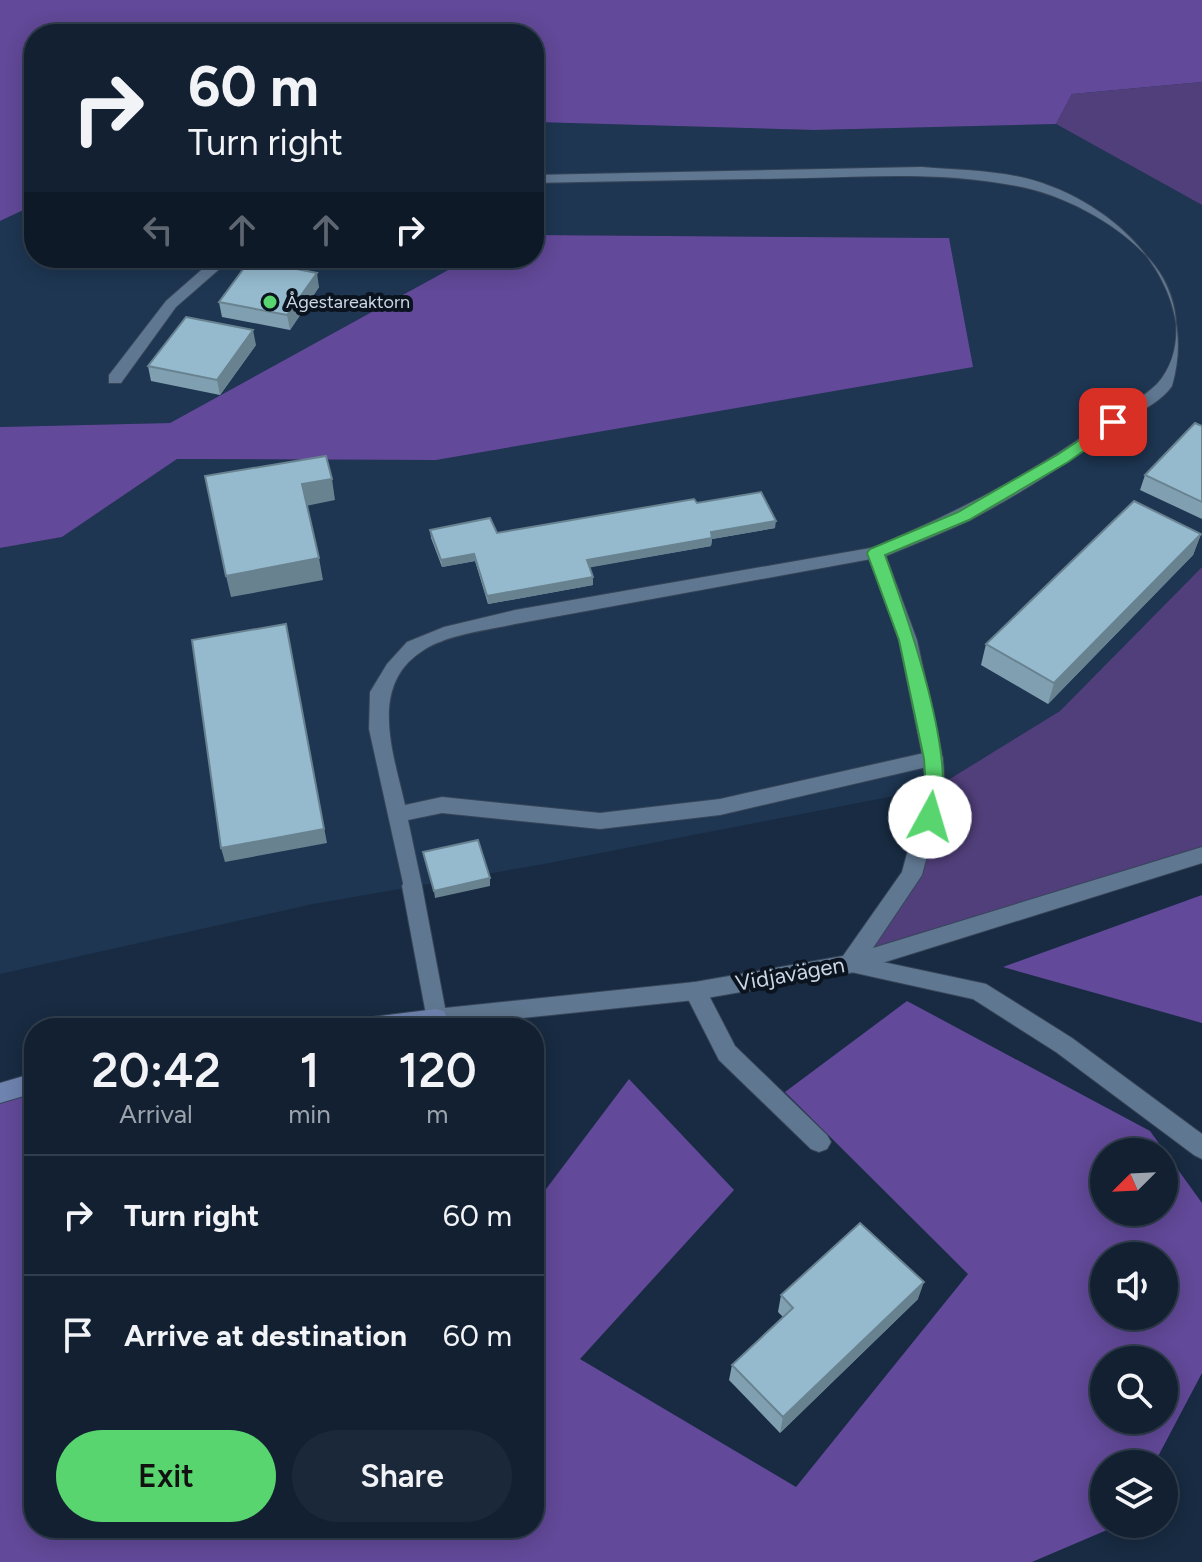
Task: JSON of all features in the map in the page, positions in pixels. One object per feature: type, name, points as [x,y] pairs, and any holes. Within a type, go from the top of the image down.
[{"type":"street","points":[[436,1018],[379,729],[380,692],[394,669],[414,647],[451,632],[515,617],[876,553],[963,516],[1038,473],[1164,386],[1180,355],[1186,329],[1181,302],[1170,275],[1149,248],[1109,219],[1065,197],[1022,182],[922,171],[544,179]]},
{"type":"street","points":[[115,379],[171,304],[212,268]]},
{"type":"street","points":[[876,553],[908,640],[933,759],[935,788],[912,875],[850,964],[978,991],[1064,1045],[1202,1148]]},
{"type":"street","points":[[397,814],[442,805],[600,821],[720,807],[933,759]]},
{"type":"street","name":"Vidjavägen","points":[[436,1018],[695,991],[850,964],[1202,855]]},
{"type":"street","points":[[695,991],[727,1053],[819,1142]]},
{"type":"street","points":[[0,1093],[24,1086]]},
{"type":"shaded area","points":[[0,0],[1202,0],[1202,82],[1072,94],[1056,124],[814,130],[544,122],[544,24],[24,24],[24,210],[0,221]]},
{"type":"shaded area","points":[[1202,82],[1202,205],[1056,124],[1072,94]]},
{"type":"shaded area","points":[[544,122],[814,130],[1056,124],[1202,205],[1202,567],[1060,711],[935,788],[544,864],[313,904],[0,974],[0,548],[62,537],[177,459],[436,460],[949,238],[544,235]]},
{"type":"shaded area","points":[[24,210],[24,268],[452,268],[170,423],[0,427],[0,221]]},
{"type":"shaded area","points":[[544,235],[949,238],[973,367],[436,460],[177,459],[62,537],[0,548],[0,427],[170,423],[452,268],[544,268]]},
{"type":"shaded area","points":[[1202,567],[1202,855],[850,964],[912,875],[935,788],[1060,711]]},
{"type":"shaded area","points":[[1202,895],[1202,1023],[1003,967]]},
{"type":"shaded area","points":[[907,1001],[1150,1131],[1155,1138],[1090,1138],[1090,1226],[1178,1226],[1178,1170],[1202,1203],[1202,1373],[1178,1418],[1178,1346],[1090,1346],[1090,1434],[1170,1434],[1161,1450],[1090,1450],[1090,1537],[1032,1562],[0,1562],[0,1089],[24,1096],[24,1538],[544,1538],[544,1192],[629,1079],[734,1190],[580,1359],[796,1487],[968,1274],[785,1092]]},
{"type":"building","points":[[244,268],[291,268],[317,273],[287,315],[219,302]]},
{"type":"building","points":[[186,317],[253,330],[217,380],[148,366]]},
{"type":"building","points":[[1195,423],[1202,426],[1202,502],[1145,475]]},
{"type":"building","points":[[326,456],[332,479],[302,484],[319,558],[226,576],[205,476]]},
{"type":"building","points":[[761,492],[776,521],[711,532],[712,538],[587,560],[593,577],[487,596],[474,554],[441,560],[430,530],[490,518],[497,533],[694,499],[697,503]]},
{"type":"building","points":[[1134,501],[1201,534],[1054,683],[986,644]]},
{"type":"building","points":[[286,624],[324,829],[221,848],[192,640]]},
{"type":"building","points":[[478,840],[490,878],[434,891],[423,852]]},
{"type":"building","points":[[860,1223],[924,1282],[783,1417],[732,1365],[793,1308],[781,1295]]},
{"type":"place","name":"Ågestareaktorn","points":[[270,302]]},
{"type":"route","points":[[930,817],[935,788],[933,759],[908,640],[876,553],[963,516],[1063,459],[1113,422]]}]
